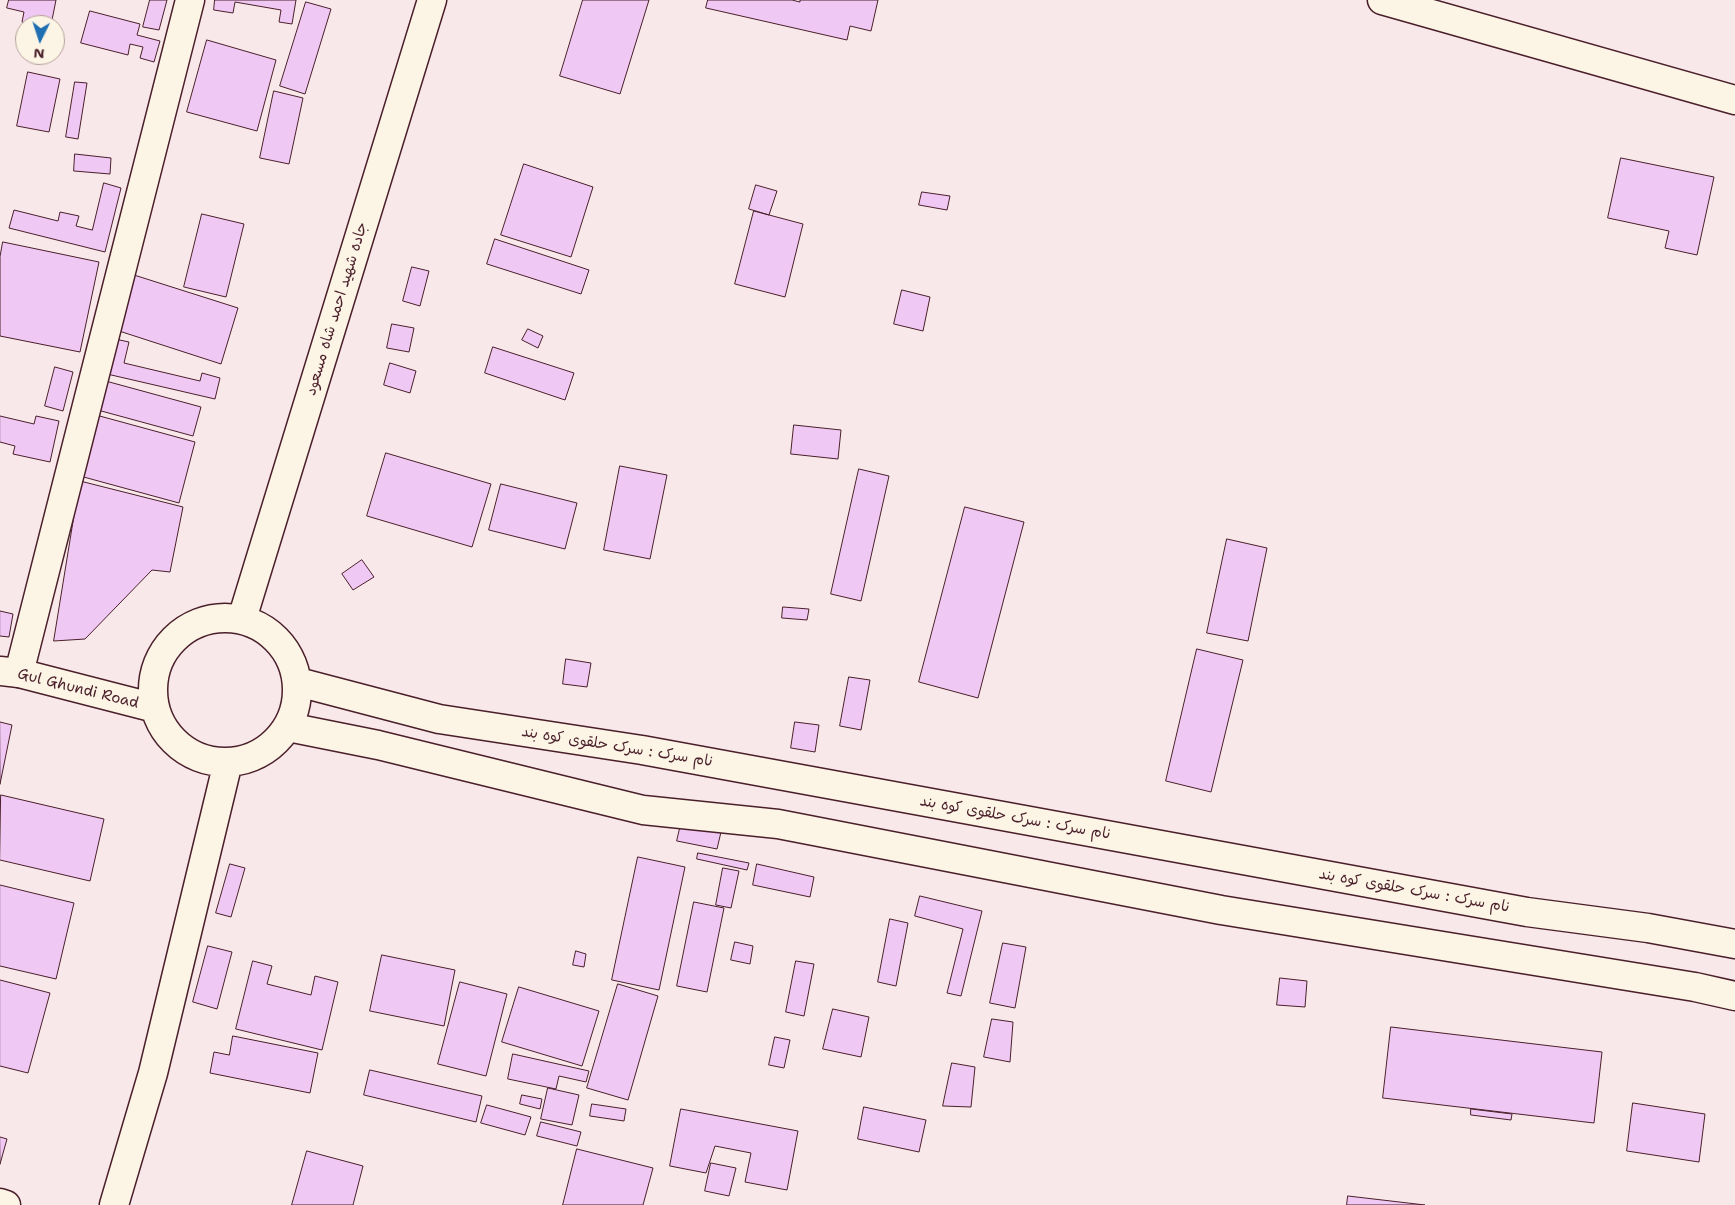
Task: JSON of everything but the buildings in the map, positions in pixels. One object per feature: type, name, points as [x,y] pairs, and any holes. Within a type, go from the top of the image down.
[{"type":"street","points":[[10,672],[190,0]]},
{"type":"street","name":"جاده شهيد احمد شاه مسعود","points":[[242,619],[432,0]]},
{"type":"street","points":[[1382,0],[1735,100]]},
{"type":"street","points":[[213,618],[242,619],[278,640],[292,659],[298,682],[296,705],[288,727],[272,745],[252,757],[228,762],[204,759],[182,748],[165,730],[155,708],[152,684],[158,660],[172,640],[191,626],[213,618]]},
{"type":"street","name":"Gul Ghundi Road","points":[[10,672],[155,708]]},
{"type":"street","name":"نام سرک : سرک حلقوی کوه بند","points":[[298,682],[439,719],[642,750],[1527,912],[1648,928],[1735,944]]},
{"type":"street","points":[[288,727],[378,745],[643,810],[778,824],[1221,910],[1685,985],[1735,996]]},
{"type":"street","points":[[114,1205],[153,1073],[228,762]]},
{"type":"street","points":[[0,1203],[6,1205]]}]
